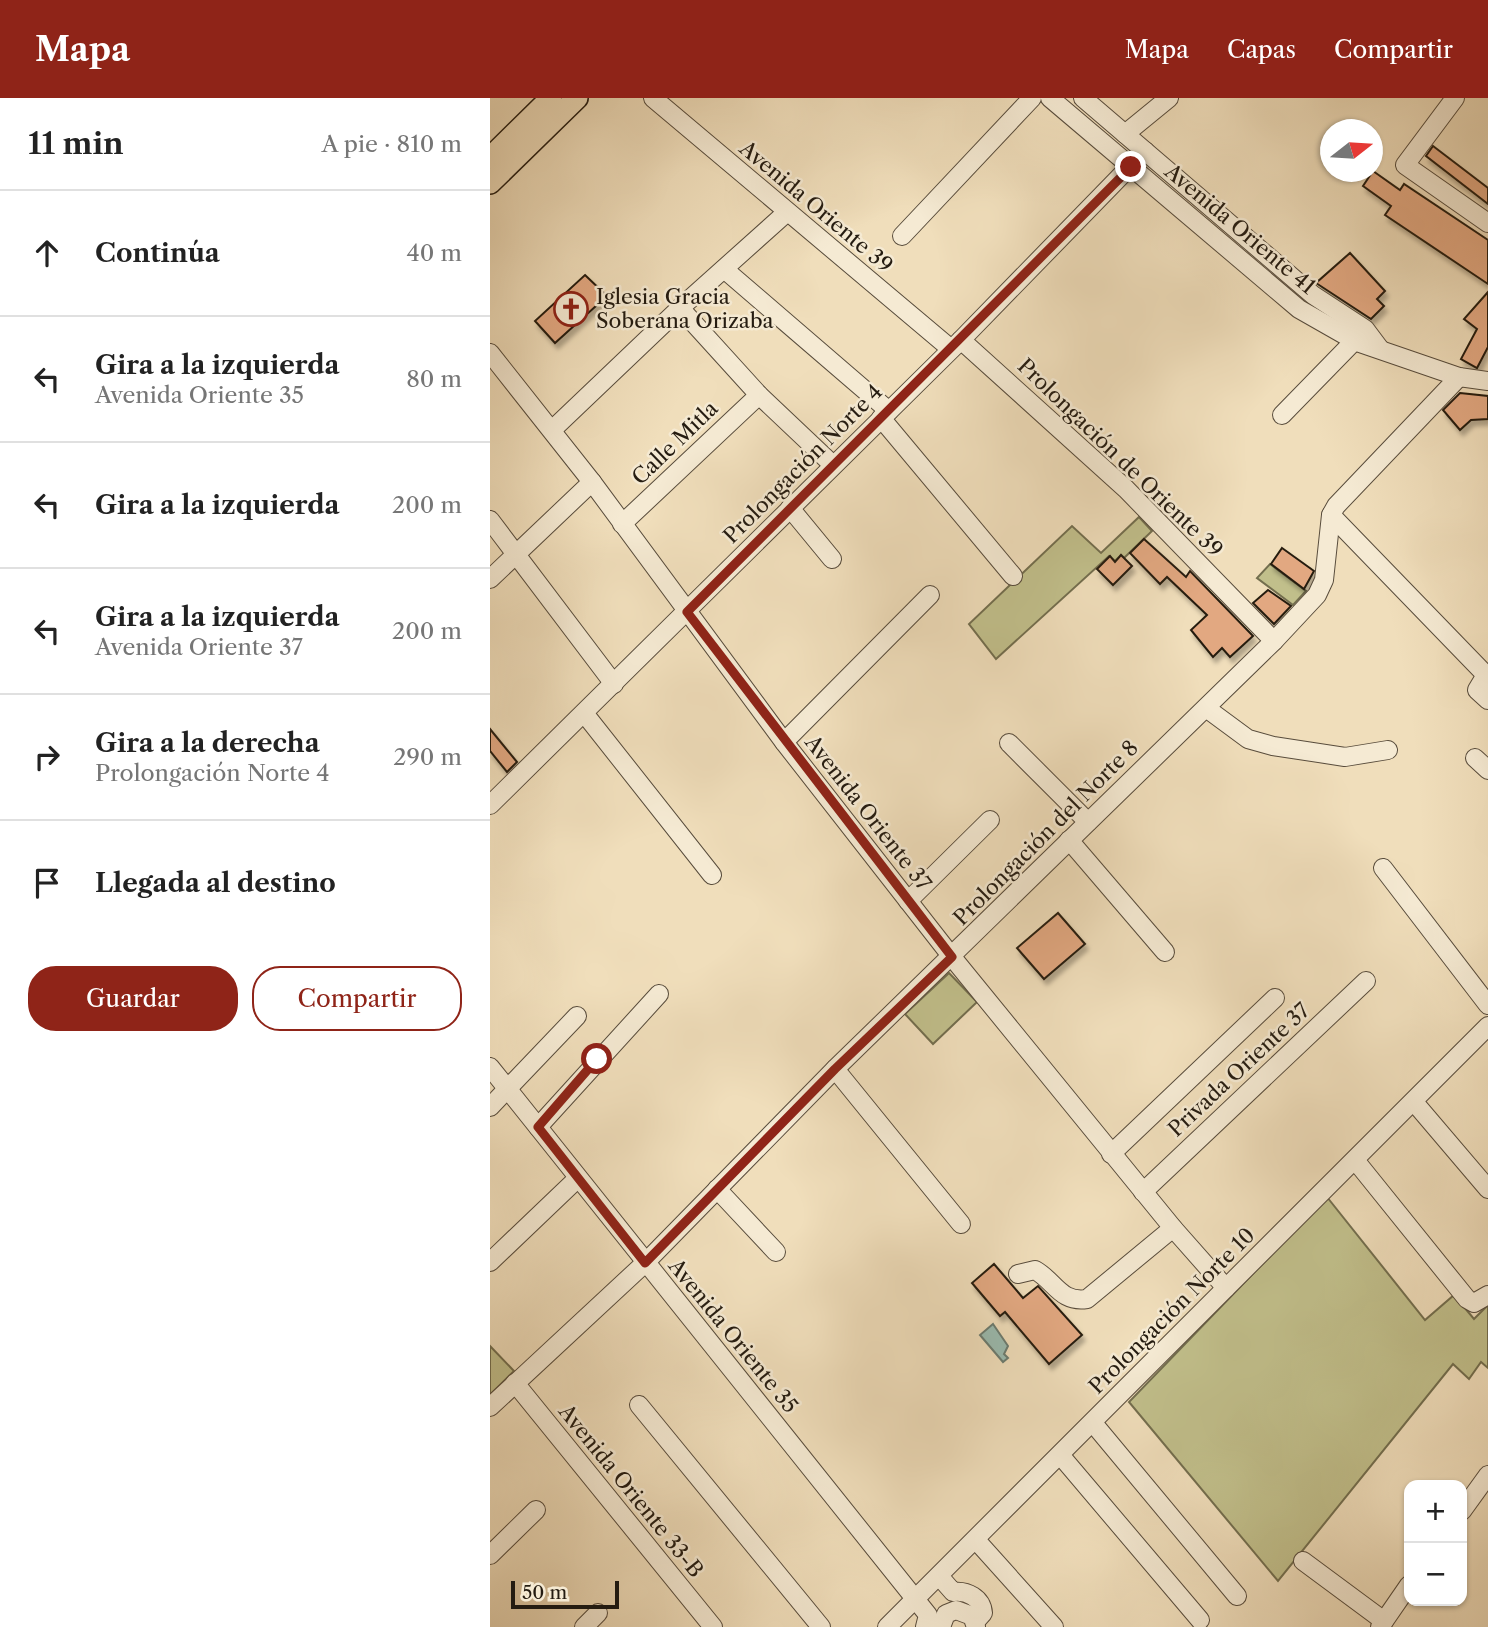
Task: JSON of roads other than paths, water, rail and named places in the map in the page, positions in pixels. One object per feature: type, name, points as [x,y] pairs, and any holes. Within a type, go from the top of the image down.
[{"type":"main road","points":[[490,158],[551,98]]},
{"type":"main road","points":[[490,183],[577,98]]},
{"type":"street","name":"Avenida Oriente 39","points":[[653,98],[786,213],[956,345]]},
{"type":"street","points":[[902,236],[1032,98]]},
{"type":"street","name":"Avenida Oriente 41","points":[[1050,98],[1299,309],[1361,335]]},
{"type":"street","name":"Avenida Oriente 41","points":[[1083,98],[1380,349],[1459,377],[1486,378]]},
{"type":"street","points":[[1125,134],[1169,98]]},
{"type":"street","points":[[1455,98],[1405,165],[1488,223]]},
{"type":"street","name":"Prolongación Norte 4","points":[[490,804],[956,345],[1144,151]]},
{"type":"street","points":[[552,430],[680,308],[786,213]]},
{"type":"street","points":[[724,269],[885,414],[1013,576]]},
{"type":"street","points":[[680,308],[759,395],[833,465]]},
{"type":"street","points":[[1282,415],[1361,335]]},
{"type":"street","name":"Prolongación de Oriente 39","points":[[956,345],[1126,489],[1274,641]]},
{"type":"street","name":"Avenida Oriente 37","points":[[491,358],[552,430],[784,743],[952,957],[1111,1154],[1226,1288]]},
{"type":"street","points":[[1459,377],[1365,475],[1331,515],[1486,675],[1482,695]]},
{"type":"street","name":"Calle Mitla","points":[[622,524],[759,395]]},
{"type":"street","points":[[490,579],[592,482]]},
{"type":"street","points":[[790,508],[832,559]]},
{"type":"street","name":"Prolongación del Norte 8","points":[[490,1407],[645,1263],[835,1069],[1274,641],[1317,595],[1324,580],[1331,515]]},
{"type":"street","points":[[490,520],[614,684]]},
{"type":"street","points":[[784,743],[930,595]]},
{"type":"street","points":[[1206,708],[1248,739],[1273,746],[1345,757],[1388,750]]},
{"type":"street","points":[[584,713],[712,875]]},
{"type":"street","points":[[1009,743],[1087,822]]},
{"type":"street","points":[[908,901],[990,820]]},
{"type":"street","points":[[1069,840],[1165,951]]},
{"type":"street","points":[[1383,868],[1488,1005]]},
{"type":"street","name":"Privada Oriente 37","points":[[1143,1192],[1366,981]]},
{"type":"street","points":[[538,1127],[659,995]]},
{"type":"street","points":[[1111,1154],[1275,998]]},
{"type":"street","points":[[490,1107],[577,1016]]},
{"type":"street","name":"Prolongación Norte 10","points":[[887,1627],[1061,1456],[1488,1026]]},
{"type":"street","name":"Avenida Oriente 35","points":[[490,1067],[916,1599]]},
{"type":"street","points":[[835,1069],[961,1224]]},
{"type":"street","points":[[1413,1102],[1488,1189]]},
{"type":"street","points":[[1355,1160],[1467,1299],[1474,1303],[1488,1295]]},
{"type":"street","points":[[490,1262],[579,1178]]},
{"type":"street","points":[[718,1189],[776,1252]]},
{"type":"street","points":[[1018,1274],[1035,1270],[1060,1294],[1076,1300],[1087,1299],[1173,1228]]},
{"type":"street","name":"Avenida Oriente 33-B","points":[[514,1383],[713,1627]]},
{"type":"street","points":[[639,1405],[821,1627]]},
{"type":"street","points":[[1093,1423],[1237,1596]]},
{"type":"street","points":[[1061,1456],[1200,1620]]},
{"type":"street","points":[[1467,1504],[1488,1475]]},
{"type":"street","points":[[490,1555],[536,1510]]},
{"type":"street","points":[[976,1540],[1054,1627]]},
{"type":"street","points":[[1303,1561],[1382,1624],[1404,1592]]},
{"type":"street","points":[[939,1576],[953,1592],[969,1593],[981,1604],[983,1613],[975,1624],[967,1612],[956,1610],[946,1614],[941,1627]]},
{"type":"street","points":[[916,1599],[928,1615],[925,1627]]},
{"type":"street","points":[[584,1627],[598,1613]]},
{"type":"water","points":[[993,1324],[1008,1346],[1004,1354],[1008,1358],[1003,1362],[980,1335]]},
{"type":"place","name":"Iglesia Gracia Soberana Orizaba","points":[[571,309]]}]
